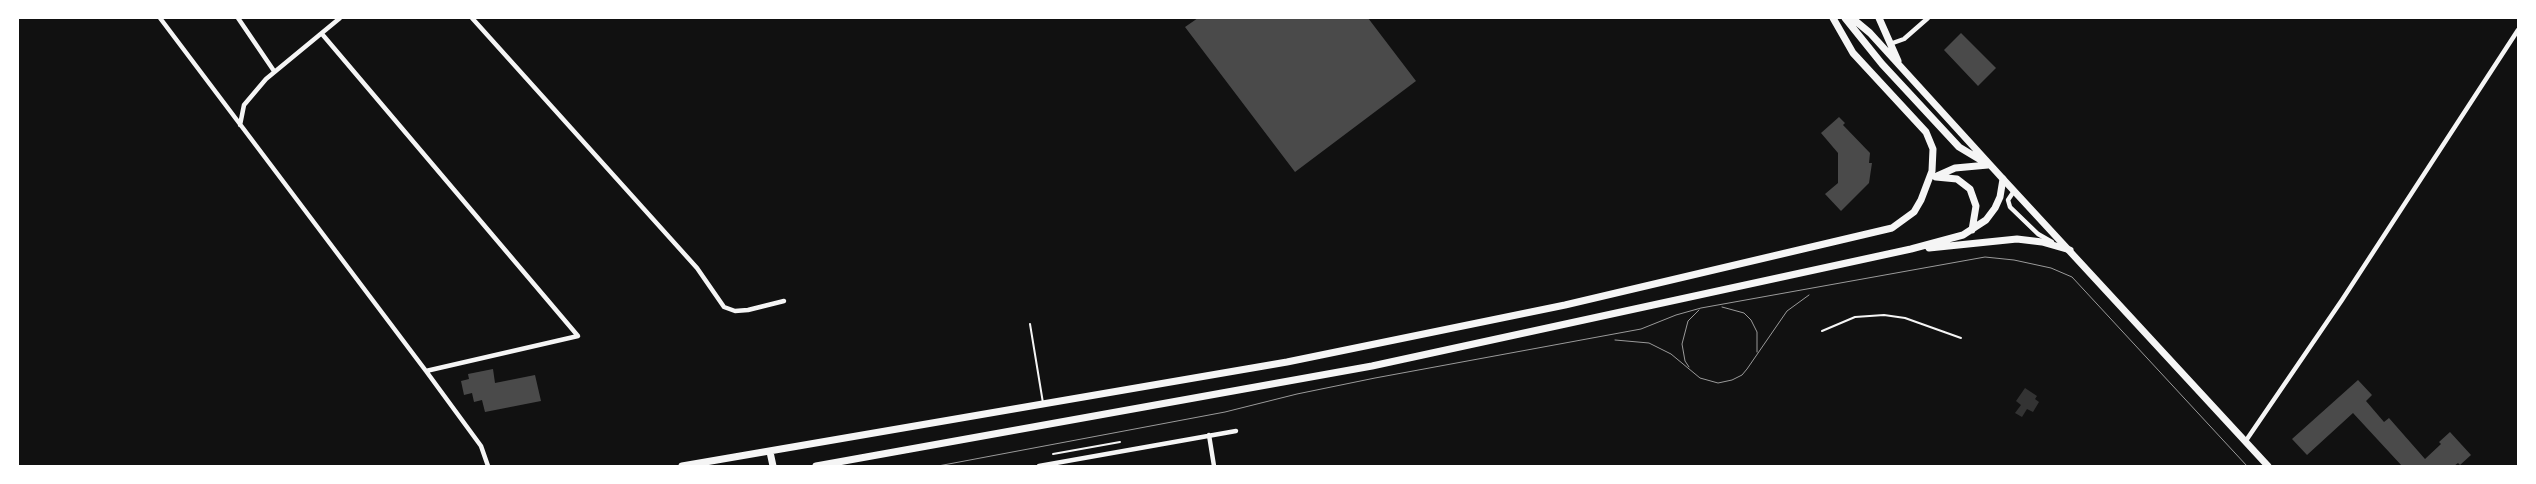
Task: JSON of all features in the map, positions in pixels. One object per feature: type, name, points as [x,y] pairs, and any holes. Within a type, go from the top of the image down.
[{"type":"main road","points":[[682,466],[1287,362],[1565,305],[1873,235],[1892,228],[1914,212],[1927,187],[1932,171],[1933,150],[1926,132],[1853,53],[1833,18]]},
{"type":"main road","points":[[1845,18],[1882,64],[1960,147],[1988,164]]},
{"type":"main road","points":[[1852,18],[1870,33],[1968,139],[1988,164],[2070,250],[2268,466]]},
{"type":"main road","points":[[1879,18],[1903,70]]},
{"type":"main road","points":[[1927,187],[1936,177],[1955,168],[1988,164]]},
{"type":"main road","points":[[1936,177],[1957,179],[1970,189],[1976,206],[1972,230]]},
{"type":"main road","points":[[816,466],[1372,366],[1911,249],[1963,235],[1986,220],[1996,208],[2003,179]]},
{"type":"main road","points":[[1911,249],[2017,239],[2042,242],[2070,250]]},
{"type":"main road","points":[[770,452],[773,466]]},
{"type":"street","points":[[160,18],[481,446],[488,466]]},
{"type":"street","points":[[238,18],[274,70]]},
{"type":"street","points":[[240,125],[244,105],[274,70],[340,18]]},
{"type":"street","points":[[472,18],[679,247],[697,268],[724,307],[735,311],[748,310],[784,301]]},
{"type":"street","points":[[1890,44],[1904,39],[1928,18]]},
{"type":"street","points":[[2245,442],[2342,300],[2518,30]]},
{"type":"street","points":[[322,34],[578,336],[426,371]]},
{"type":"street","points":[[2014,191],[2008,200],[2010,208],[2038,234],[2070,250]]},
{"type":"street","points":[[1039,466],[1236,431]]},
{"type":"street","points":[[1209,435],[1214,466]]},
{"type":"lane","points":[[1822,331],[1855,317],[1884,315],[1905,318],[1961,338]]},
{"type":"lane","points":[[1030,324],[1043,405]]},
{"type":"path","points":[[1053,454],[1120,442]]},
{"type":"shaded area","points":[[2025,388],[2037,396],[2035,399],[2039,402],[2033,412],[2027,409],[2022,417],[2015,413],[2021,405],[2016,401]]},
{"type":"building","points":[[1198,18],[1368,18],[1416,81],[1295,172],[1185,27]]},
{"type":"building","points":[[1961,33],[1996,68],[1978,86],[1944,50]]},
{"type":"building","points":[[1839,117],[1845,123],[1843,125],[1870,153],[1869,163],[1872,163],[1869,183],[1841,211],[1825,194],[1838,183],[1838,153],[1821,133]]},
{"type":"building","points":[[493,369],[495,383],[535,375],[541,401],[485,412],[482,400],[474,402],[472,393],[464,395],[461,381],[469,379],[468,374]]},
{"type":"building","points":[[2358,380],[2372,395],[2366,401],[2384,422],[2389,418],[2425,459],[2441,444],[2439,442],[2450,432],[2471,455],[2460,465],[2458,463],[2454,466],[2402,466],[2353,413],[2307,455],[2292,439]]},
{"type":"tram line","points":[[938,466],[1225,412],[1297,394],[1375,378],[1641,329],[1676,315],[1701,308],[1985,257],[2014,260],[2051,268],[2072,277],[2247,466]]},
{"type":"tram line","points":[[1615,340],[1649,343],[1671,354],[1700,378],[1718,383],[1732,380],[1742,375],[1747,369],[1787,311],[1809,295]]},
{"type":"tram line","points":[[1722,307],[1744,313],[1751,320],[1757,332],[1757,352]]},
{"type":"tram line","points":[[1689,367],[1685,361],[1682,344],[1688,321],[1699,310]]}]
